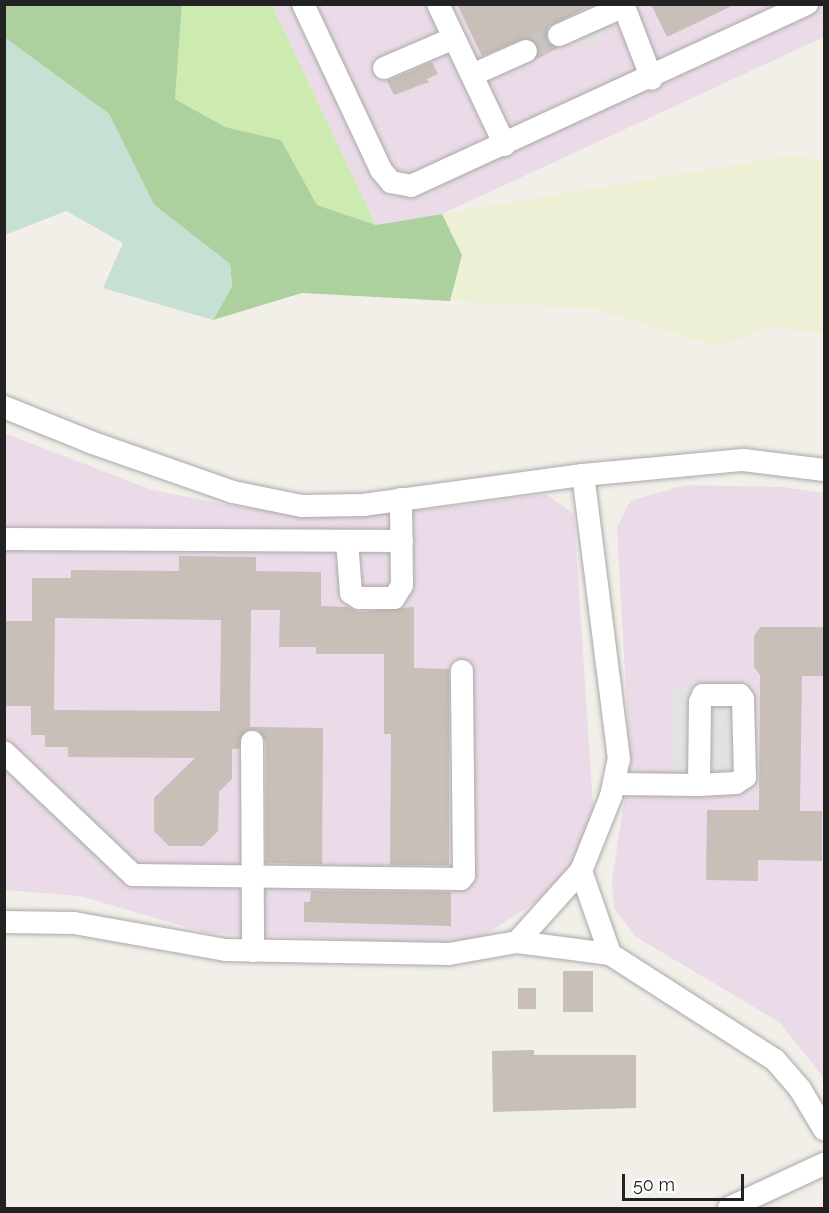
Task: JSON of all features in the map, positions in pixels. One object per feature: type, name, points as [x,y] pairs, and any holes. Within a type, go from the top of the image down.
[{"type":"lane","points":[[303,4],[381,170],[391,182],[411,186],[429,181],[652,79],[780,10],[807,4]]},
{"type":"lane","points":[[438,4],[505,146]]},
{"type":"lane","points":[[559,35],[623,5],[652,79]]},
{"type":"lane","points":[[384,68],[454,38]]},
{"type":"lane","points":[[472,75],[526,51]]},
{"type":"lane","points":[[4,407],[93,443],[233,492],[271,501],[335,507],[583,475],[743,460],[825,470]]},
{"type":"lane","points":[[517,942],[581,871],[615,784],[619,734],[583,475]]},
{"type":"lane","points":[[347,540],[347,583],[351,593],[359,598],[394,598],[400,593],[401,498]]},
{"type":"lane","points":[[4,539],[402,541]]},
{"type":"lane","points":[[4,752],[133,874],[251,879],[461,879],[464,875],[462,671]]},
{"type":"lane","points":[[252,742],[253,951]]},
{"type":"lane","points":[[615,784],[699,785]]},
{"type":"lane","points":[[581,871],[610,954]]},
{"type":"lane","points":[[4,922],[74,923],[188,945],[253,951],[449,954],[517,942],[610,954],[775,1060],[800,1089],[825,1129]]},
{"type":"lane","points":[[729,1209],[825,1164]]},
{"type":"shaded area","points":[[272,5],[824,5],[824,37],[442,214],[376,225]]},
{"type":"shaded area","points":[[596,26],[602,40],[583,49],[576,35]]},
{"type":"shaded area","points":[[4,433],[152,490],[245,508],[341,513],[449,507],[546,494],[574,514],[595,835],[575,876],[485,935],[453,945],[207,933],[80,896],[5,890]]},
{"type":"shaded area","points":[[686,485],[782,487],[824,493],[824,1078],[779,1022],[636,937],[614,908],[612,880],[630,765],[617,528],[630,501]]},
{"type":"shaded area","points":[[674,687],[753,688],[753,777],[674,776]]},
{"type":"green space","points":[[4,5],[182,5],[175,99],[225,127],[281,140],[317,205],[376,225],[442,214],[462,255],[450,301],[302,293],[213,320],[232,286],[230,264],[154,205],[109,114],[5,38]]},
{"type":"green space","points":[[182,5],[272,5],[376,225],[317,205],[281,140],[225,127],[175,99]]},
{"type":"green space","points":[[5,38],[109,114],[154,205],[230,264],[232,286],[213,320],[103,288],[123,243],[66,211],[5,235]]},
{"type":"green space","points":[[789,156],[824,160],[824,334],[768,326],[720,347],[591,308],[450,301],[462,255],[442,214]]},
{"type":"building","points":[[457,4],[594,4],[548,27],[547,41],[558,48],[537,59],[538,45],[527,38],[482,56]]},
{"type":"building","points":[[651,4],[736,4],[667,37]]},
{"type":"building","points":[[432,62],[438,74],[427,79],[429,82],[394,95],[387,81]]},
{"type":"building","points":[[179,556],[256,557],[256,571],[321,572],[321,606],[347,607],[359,612],[414,607],[414,668],[449,669],[449,865],[390,865],[391,734],[384,734],[384,654],[316,654],[316,647],[279,647],[280,610],[251,610],[250,727],[323,728],[322,864],[266,863],[266,742],[258,730],[245,731],[239,749],[232,749],[232,779],[219,792],[218,831],[203,846],[169,846],[154,831],[154,798],[195,758],[68,757],[68,747],[45,747],[45,735],[31,735],[31,706],[4,706],[4,621],[32,621],[32,578],[71,578],[71,570],[179,571]],"holes":[[[55,618],[221,620],[220,711],[54,710]]]},
{"type":"building","points":[[760,627],[825,627],[825,676],[802,676],[800,811],[822,811],[822,861],[758,860],[758,881],[706,880],[707,810],[759,810],[760,675],[754,667],[754,636]]},
{"type":"building","points":[[311,891],[451,892],[451,926],[304,922],[304,902],[310,902]]},
{"type":"building","points":[[563,971],[593,971],[593,1012],[563,1012]]},
{"type":"building","points":[[518,988],[536,988],[536,1009],[518,1009]]},
{"type":"building","points":[[534,1050],[534,1055],[636,1055],[636,1108],[493,1112],[492,1051]]},
{"type":"tunnel","points":[[526,51],[559,35]]}]
